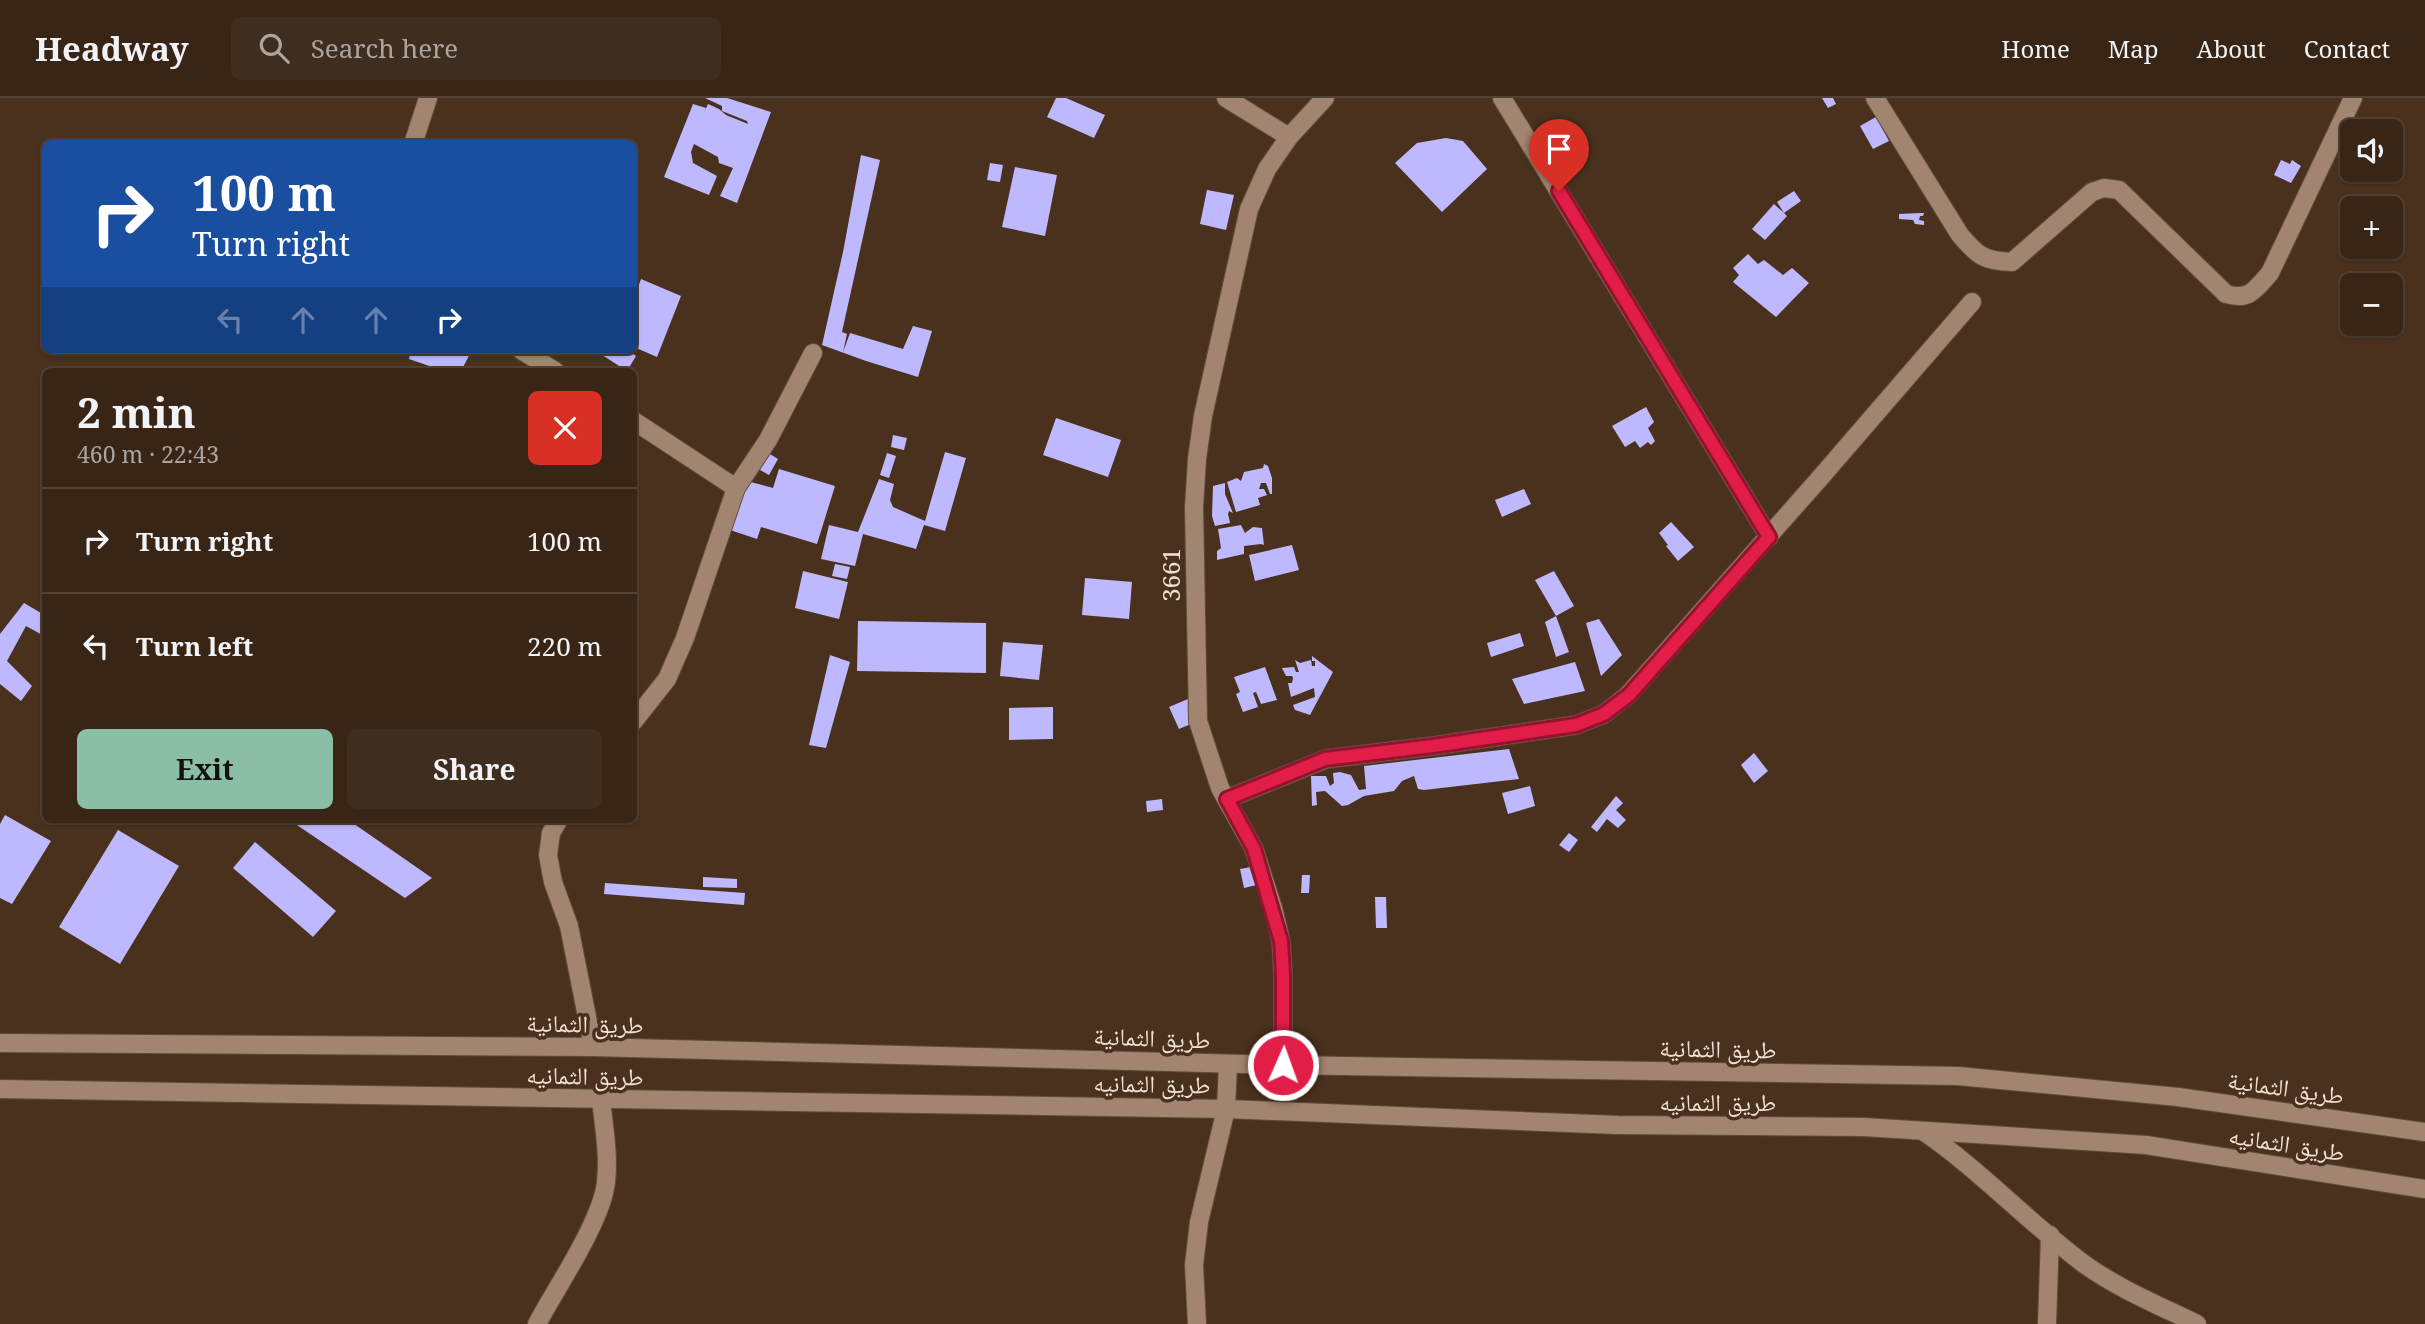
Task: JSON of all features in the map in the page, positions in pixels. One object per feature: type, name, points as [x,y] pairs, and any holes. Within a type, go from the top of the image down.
[{"type":"street","points":[[414,140],[428,98]]},
{"type":"street","points":[[1226,98],[1289,137]]},
{"type":"street","name":"3661","points":[[1283,1065],[1281,941],[1254,849],[1220,788],[1198,721],[1194,507],[1205,404],[1249,209],[1267,169],[1289,137],[1325,98]]},
{"type":"street","points":[[1502,98],[1769,537]]},
{"type":"street","points":[[1875,98],[1960,235],[1976,254],[1997,261],[2012,262],[2092,192],[2104,188],[2119,190],[2226,294],[2238,297],[2252,293],[2270,274],[2353,98]]},
{"type":"street","points":[[1227,799],[1325,759],[1576,725],[1604,714],[1629,695],[1972,302]]},
{"type":"street","points":[[637,717],[667,678],[681,648],[736,488],[768,440],[813,353]]},
{"type":"street","points":[[527,354],[550,368]]},
{"type":"street","points":[[637,423],[736,488]]},
{"type":"street","points":[[557,823],[551,833],[548,855],[553,882],[569,926],[593,1047]]},
{"type":"street","name":"طريق الثمانية","points":[[0,1043],[593,1047],[1228,1064],[1958,1076],[2178,1097],[2425,1132]]},
{"type":"street","points":[[1197,1324],[1194,1265],[1199,1222],[1226,1109],[1228,1064]]},
{"type":"street","name":"طريق الثمانيه","points":[[0,1089],[1226,1109],[1618,1125],[1864,1127],[2146,1145],[2425,1189]]},
{"type":"street","points":[[537,1324],[593,1222],[606,1184],[601,1100]]},
{"type":"street","points":[[1923,1131],[1955,1153],[2084,1264],[2126,1292],[2197,1324]]},
{"type":"street","points":[[2047,1324],[2050,1236]]},
{"type":"building","points":[[705,98],[727,98],[771,112],[737,203],[720,196],[733,168],[719,163],[718,157],[694,144],[691,152],[693,163],[717,176],[709,195],[664,177],[693,104],[706,108],[703,115],[708,104],[726,115],[748,124],[747,121],[722,111],[722,106]]},
{"type":"building","points":[[1056,98],[1066,98],[1105,115],[1094,138],[1047,117]]},
{"type":"building","points":[[1822,98],[1833,98],[1836,104],[1828,108]]},
{"type":"building","points":[[1876,117],[1889,141],[1873,149],[1860,126]]},
{"type":"building","points":[[1446,138],[1463,141],[1487,169],[1442,212],[1395,163],[1417,143]]},
{"type":"building","points":[[861,155],[880,160],[842,332],[847,334],[843,352],[850,333],[903,349],[913,326],[932,331],[918,377],[866,361],[822,345]]},
{"type":"building","points":[[2281,160],[2290,164],[2292,160],[2301,166],[2291,183],[2274,175]]},
{"type":"building","points":[[990,163],[1003,165],[1000,182],[987,180]]},
{"type":"building","points":[[1015,167],[1057,175],[1045,236],[1002,227]]},
{"type":"building","points":[[1207,190],[1234,195],[1226,230],[1200,224]]},
{"type":"building","points":[[1794,191],[1801,201],[1784,213],[1777,202]]},
{"type":"building","points":[[1774,204],[1787,216],[1765,240],[1752,229]]},
{"type":"building","points":[[1924,213],[1919,220],[1924,221],[1924,225],[1915,224],[1913,220],[1899,219],[1899,214]]},
{"type":"building","points":[[1748,254],[1758,264],[1764,260],[1783,275],[1792,268],[1809,283],[1776,317],[1733,282],[1739,275],[1733,268]]},
{"type":"building","points":[[641,279],[681,296],[657,357],[637,348],[637,290]]},
{"type":"building","points":[[410,354],[470,354],[463,368],[435,368],[409,359]]},
{"type":"building","points":[[601,354],[636,356],[629,368],[622,368]]},
{"type":"building","points":[[1646,407],[1654,422],[1648,428],[1655,441],[1640,448],[1635,441],[1625,447],[1612,426]]},
{"type":"building","points":[[1056,418],[1121,440],[1108,477],[1043,455]]},
{"type":"building","points":[[893,435],[907,438],[904,450],[891,447]]},
{"type":"building","points":[[765,451],[778,459],[769,475],[755,467]]},
{"type":"building","points":[[945,452],[966,458],[945,531],[924,525],[916,549],[863,534],[855,566],[821,559],[829,525],[858,532],[879,479],[894,484],[890,500],[893,507],[925,521]]},
{"type":"building","points":[[887,453],[896,456],[889,478],[880,475]]},
{"type":"building","points":[[1264,464],[1268,466],[1272,478],[1272,494],[1266,483],[1261,483],[1259,489],[1264,489],[1267,495],[1258,498],[1260,505],[1236,512],[1227,482],[1237,478],[1241,481],[1244,472],[1263,468]]},
{"type":"building","points":[[779,469],[835,486],[817,544],[761,527],[757,539],[730,530],[743,480],[773,488]]},
{"type":"building","points":[[1225,483],[1225,494],[1233,513],[1229,511],[1228,514],[1230,523],[1215,526],[1212,516],[1213,486]]},
{"type":"building","points":[[1524,489],[1531,504],[1502,517],[1495,500]]},
{"type":"building","points":[[1671,522],[1694,547],[1678,561],[1659,533]]},
{"type":"building","points":[[1241,525],[1245,533],[1253,527],[1262,528],[1264,545],[1244,546],[1244,554],[1217,560],[1217,551],[1221,548],[1218,529]]},
{"type":"building","points":[[1292,545],[1299,570],[1255,581],[1249,555]]},
{"type":"building","points":[[835,564],[850,567],[847,579],[832,576]]},
{"type":"building","points":[[803,571],[848,582],[839,619],[795,608]]},
{"type":"building","points":[[1554,571],[1574,606],[1556,616],[1535,580]]},
{"type":"building","points":[[1085,578],[1132,582],[1129,619],[1082,615]]},
{"type":"building","points":[[24,603],[42,614],[42,635],[26,626],[7,661],[32,686],[21,701],[0,684],[0,634]]},
{"type":"building","points":[[1556,616],[1569,652],[1556,657],[1545,622]]},
{"type":"building","points":[[1599,619],[1622,655],[1601,676],[1586,623]]},
{"type":"building","points":[[858,621],[986,623],[986,673],[857,671]]},
{"type":"building","points":[[1520,633],[1524,646],[1491,657],[1487,643]]},
{"type":"building","points":[[1003,642],[1043,645],[1039,680],[1000,676]]},
{"type":"building","points":[[830,655],[850,662],[826,748],[809,745]]},
{"type":"building","points":[[1312,656],[1333,672],[1310,715],[1295,710],[1293,705],[1315,697],[1314,688],[1291,697],[1288,683],[1292,683],[1293,678],[1286,676],[1282,668],[1294,667],[1296,672],[1299,672],[1295,660],[1300,663],[1311,660],[1312,666],[1315,666]]},
{"type":"building","points":[[1575,662],[1585,691],[1524,704],[1512,679]]},
{"type":"building","points":[[1265,667],[1277,700],[1261,704],[1256,692],[1253,693],[1258,707],[1243,712],[1236,694],[1240,692],[1234,677]]},
{"type":"building","points":[[1188,699],[1198,721],[1179,729],[1169,707]]},
{"type":"building","points":[[1053,707],[1053,739],[1009,740],[1009,708]]},
{"type":"building","points":[[1509,749],[1519,779],[1424,790],[1418,789],[1414,776],[1402,781],[1394,791],[1364,796],[1342,806],[1325,791],[1316,792],[1317,805],[1312,806],[1311,776],[1326,776],[1330,786],[1334,783],[1333,773],[1351,775],[1359,790],[1366,789],[1364,766]]},
{"type":"building","points":[[1754,753],[1768,771],[1754,783],[1741,765]]},
{"type":"building","points":[[1530,786],[1535,806],[1508,814],[1502,793]]},
{"type":"building","points":[[1616,796],[1623,803],[1616,810],[1626,820],[1618,828],[1607,819],[1597,832],[1591,827]]},
{"type":"building","points":[[1162,799],[1163,810],[1147,812],[1146,801]]},
{"type":"building","points":[[5,815],[51,841],[12,904],[0,898],[0,824]]},
{"type":"building","points":[[294,823],[353,823],[432,878],[405,898]]},
{"type":"building","points":[[118,830],[179,866],[120,964],[59,927]]},
{"type":"building","points":[[1569,833],[1578,840],[1569,852],[1559,845]]},
{"type":"building","points":[[255,842],[336,911],[313,937],[233,868]]},
{"type":"building","points":[[1256,866],[1261,884],[1244,888],[1240,869]]},
{"type":"building","points":[[1302,875],[1310,875],[1309,893],[1301,893]]},
{"type":"building","points":[[703,877],[737,879],[737,888],[703,887]]},
{"type":"building","points":[[605,883],[745,893],[744,905],[604,894]]},
{"type":"building","points":[[1375,897],[1386,897],[1387,928],[1376,928]]},
{"type":"route","points":[[1283,1065],[1281,941],[1254,849],[1227,799],[1325,759],[1576,725],[1604,714],[1629,695],[1769,537],[1559,191]]}]
